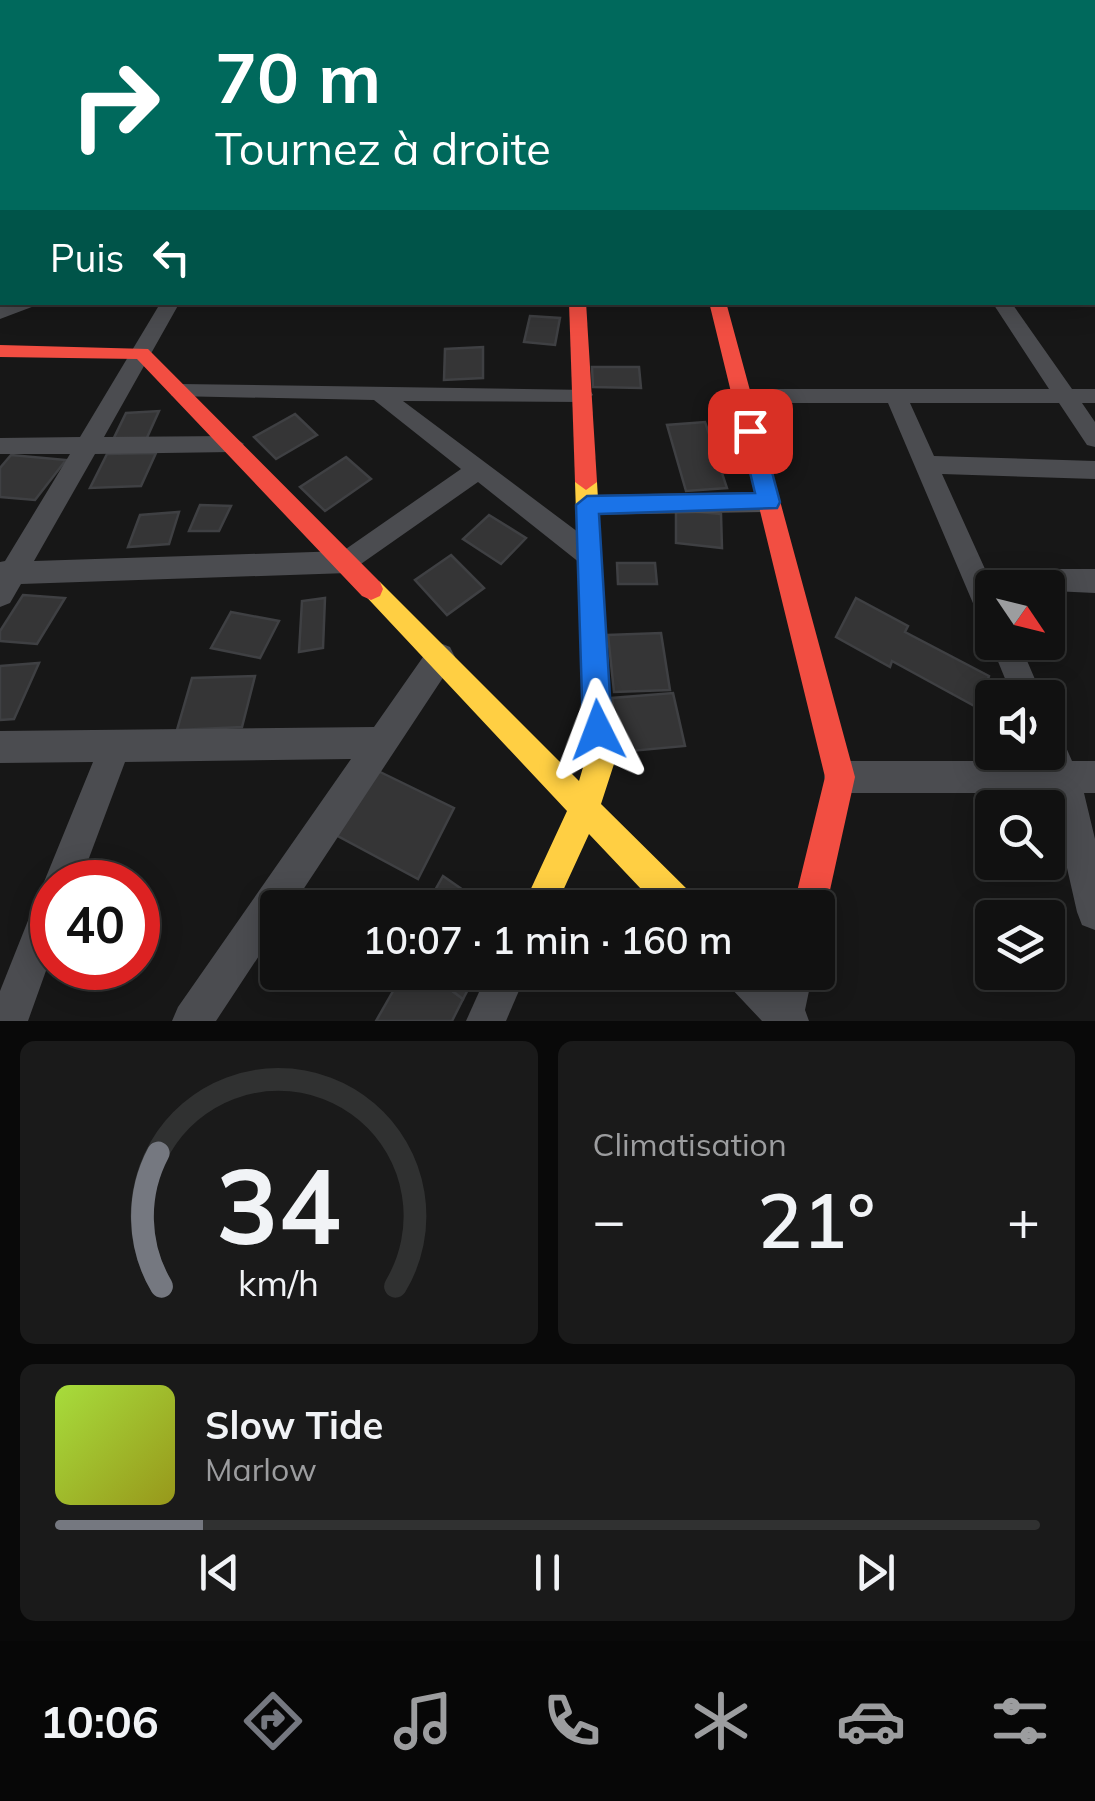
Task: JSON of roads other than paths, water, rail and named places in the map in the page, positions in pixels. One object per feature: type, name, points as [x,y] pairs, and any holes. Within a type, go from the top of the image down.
[{"type":"street","points":[[0,313],[26,305]]},
{"type":"street","points":[[4,580],[169,305]]},
{"type":"street","points":[[546,890],[586,805],[599,764],[577,305]]},
{"type":"street","points":[[717,305],[840,777],[813,890]]},
{"type":"street","points":[[1003,305],[1095,439]]},
{"type":"street","points":[[0,352],[142,352],[665,890]]},
{"type":"street","points":[[180,391],[582,396]]},
{"type":"street","points":[[379,393],[590,555]]},
{"type":"street","points":[[741,396],[1095,396]]},
{"type":"street","points":[[896,396],[975,575]]},
{"type":"street","points":[[0,446],[232,444]]},
{"type":"street","points":[[926,465],[1095,470]]},
{"type":"street","points":[[4,580],[348,562],[478,470]]},
{"type":"street","points":[[587,505],[769,502]]},
{"type":"street","points":[[1065,581],[1095,581]]},
{"type":"street","points":[[192,1021],[440,657]]},
{"type":"street","points":[[0,747],[378,743]]},
{"type":"street","points":[[71,860],[115,746]]},
{"type":"street","points":[[840,777],[1079,777],[1095,912]]},
{"type":"street","points":[[8,1021],[30,964]]},
{"type":"street","points":[[486,1021],[500,990]]},
{"type":"street","points":[[759,990],[785,1019]]},
{"type":"street","points":[[785,1019],[791,990]]}]
